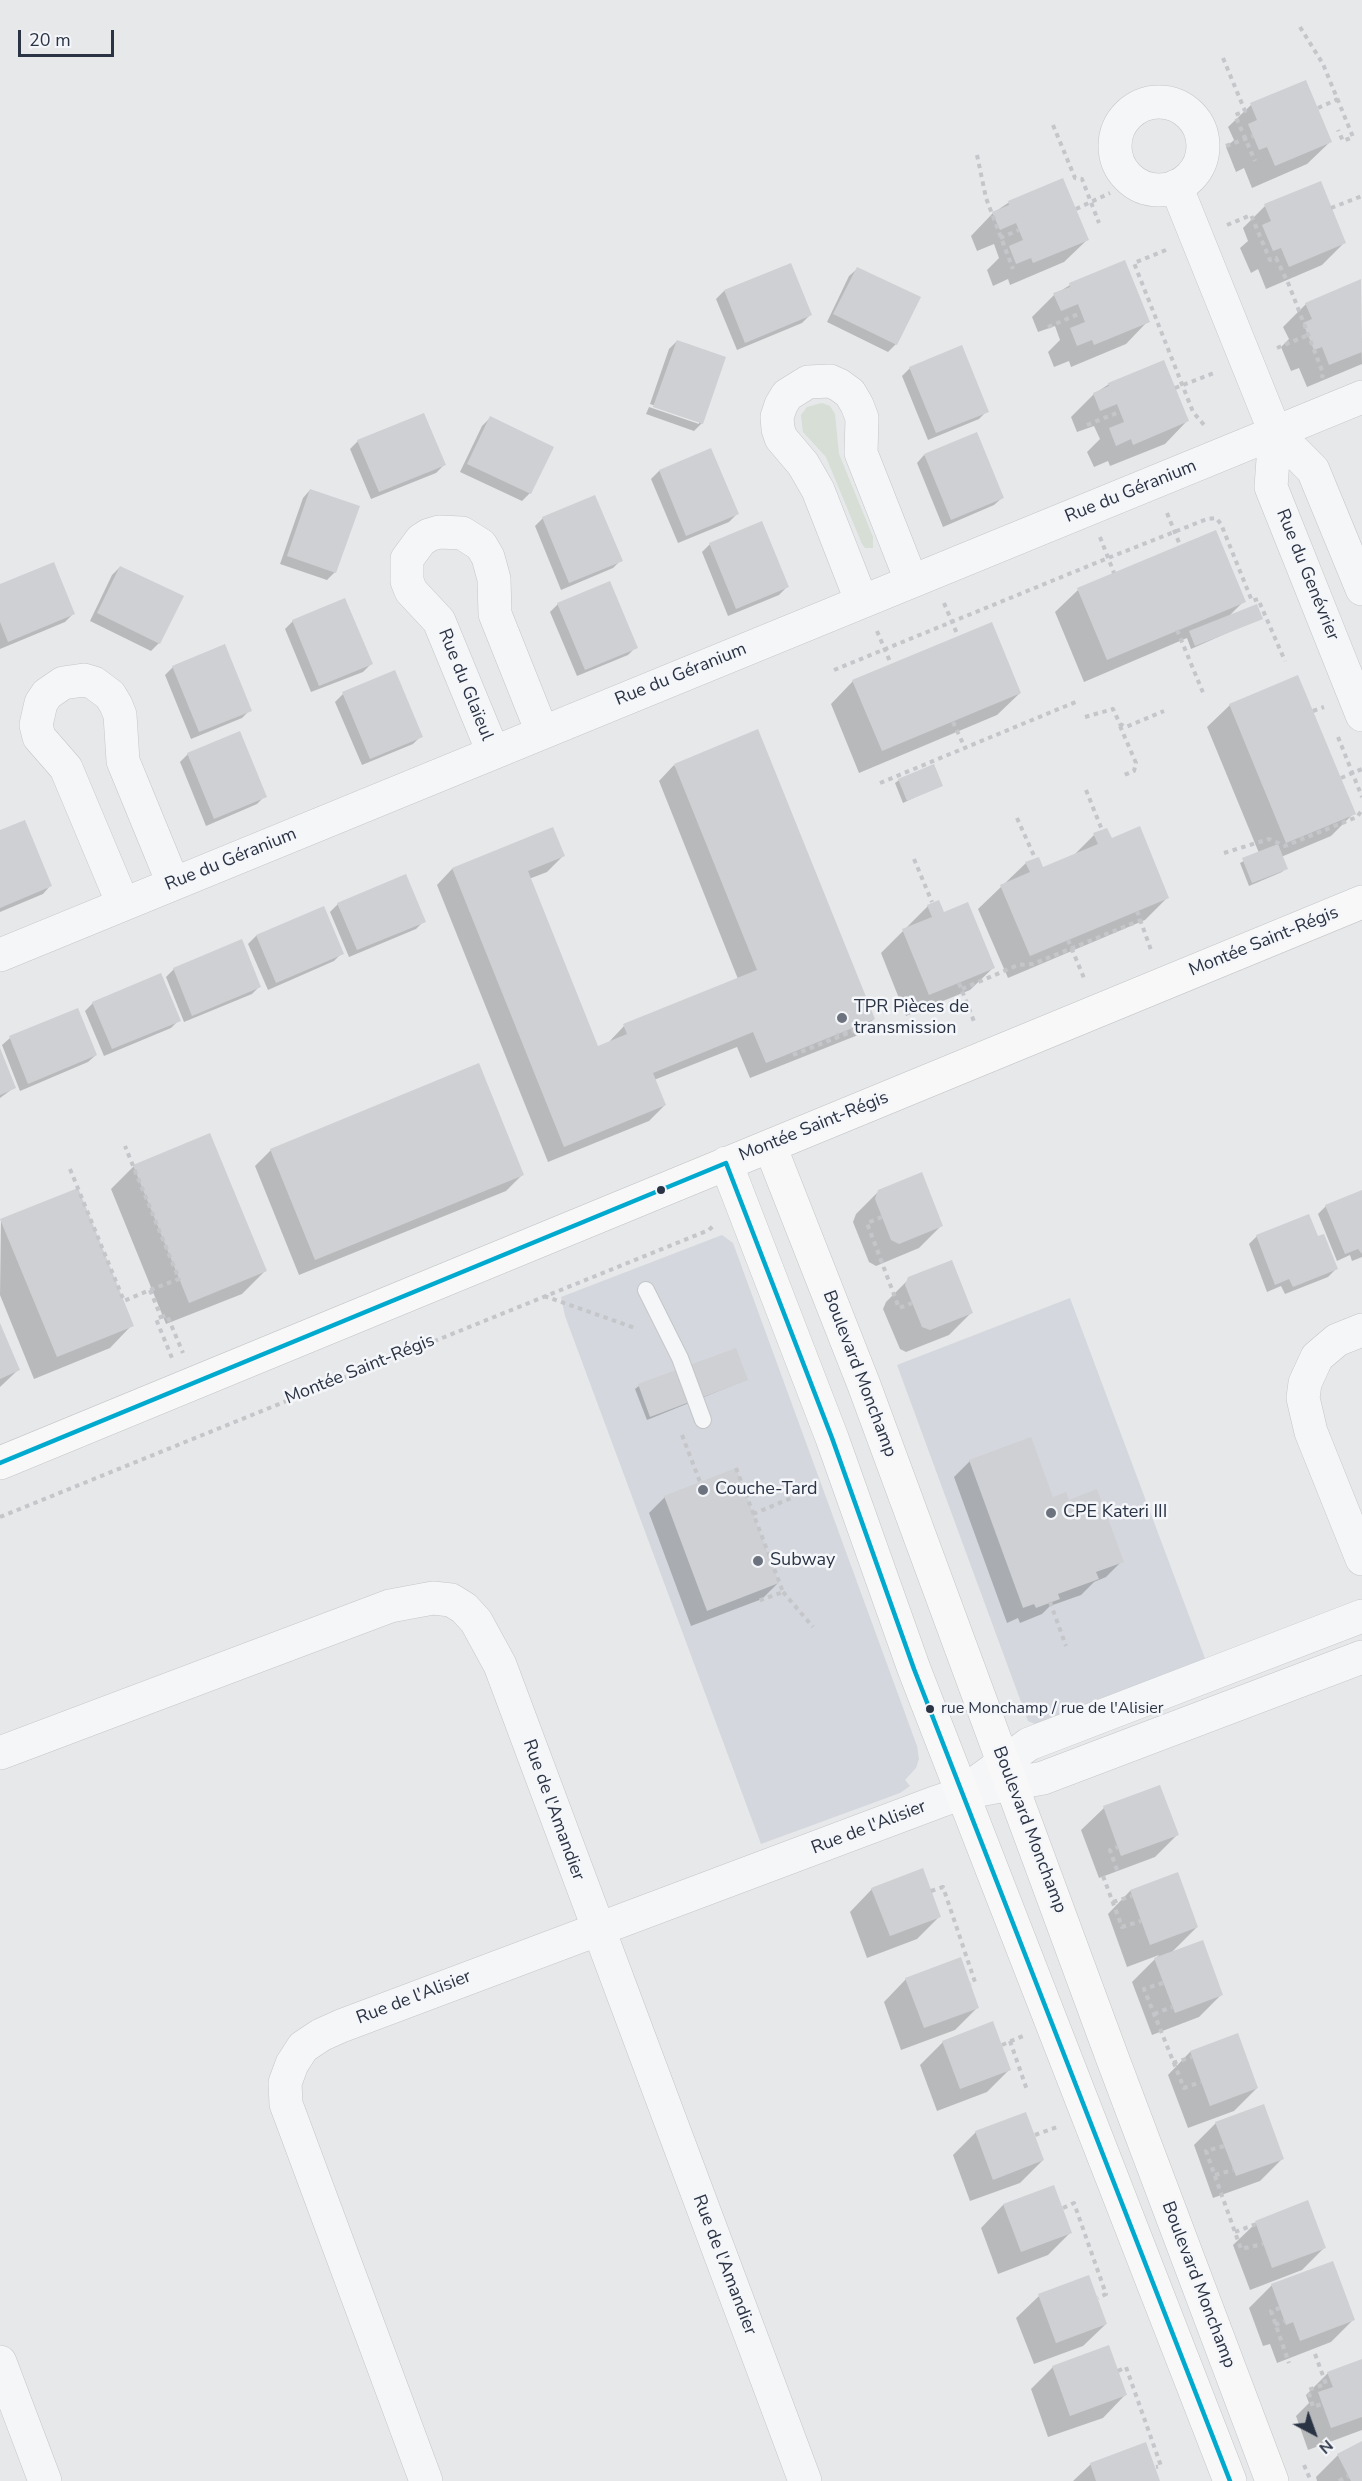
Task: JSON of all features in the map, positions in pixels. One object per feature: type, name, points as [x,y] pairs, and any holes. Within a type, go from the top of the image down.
[{"type":"street","name":"Rue du Genévrier","points":[[1176,186],[1275,432],[1313,470],[1362,589]]},
{"type":"street","points":[[868,613],[818,490],[802,464],[781,438],[778,429],[777,417],[787,395],[807,382],[830,381],[839,385],[850,393],[857,405],[862,418],[861,453],[911,580]]},
{"type":"street","name":"Rue du Géranium","points":[[0,955],[542,732],[868,613],[911,580],[1362,397]]},
{"type":"street","name":"Rue du Genévrier","points":[[1275,432],[1271,488],[1362,715]]},
{"type":"street","name":"Rue du Glaïeul","points":[[493,752],[442,628],[411,591],[407,581],[407,559],[421,540],[429,535],[439,532],[462,533],[481,545],[488,557],[494,579],[495,614],[542,732]]},
{"type":"street","points":[[123,904],[73,781],[66,768],[39,737],[36,725],[41,703],[47,694],[63,683],[84,680],[94,683],[110,695],[116,705],[120,715],[123,761],[173,883]]},
{"type":"street","name":"Montée Saint-Régis","points":[[0,1463],[1362,902]]},
{"type":"street","name":"Boulevard Monchamp","points":[[770,1146],[864,1385],[1272,2481]]},
{"type":"street","points":[[726,1163],[779,1296],[914,1669],[1230,2481]]},
{"type":"street","points":[[1362,1330],[1337,1340],[1317,1357],[1305,1383],[1303,1398],[1311,1432],[1362,1559]]},
{"type":"street","name":"Rue de l'Amandier","points":[[0,1753],[390,1606],[433,1598],[451,1600],[476,1621],[500,1665],[805,2481]]},
{"type":"street","name":"Rue de l'Alisier","points":[[1007,1774],[1029,1744],[1362,1616]]},
{"type":"street","name":"Rue de l'Alisier","points":[[426,2481],[286,2104],[285,2083],[292,2064],[303,2047],[321,2035],[1007,1774],[1043,1778],[1362,1657]]},
{"type":"street","points":[[0,2361],[45,2481]]},
{"type":"lane","points":[[646,1290],[680,1358],[703,1420]]},
{"type":"path","points":[[1300,27],[1323,64],[1353,137],[1343,141],[1338,130]]},
{"type":"path","points":[[1223,57],[1245,111],[1235,115],[1255,161]]},
{"type":"path","points":[[1318,108],[1338,99]]},
{"type":"path","points":[[1053,125],[1075,178],[1082,179],[1099,223]]},
{"type":"path","points":[[1226,146],[1253,136]]},
{"type":"path","points":[[977,155],[986,198],[1013,269]]},
{"type":"path","points":[[1076,209],[1110,193]]},
{"type":"path","points":[[1331,208],[1362,196]]},
{"type":"path","points":[[1226,226],[1251,215],[1270,260],[1276,258],[1323,373],[1322,381]]},
{"type":"path","points":[[1000,238],[1019,230]]},
{"type":"path","points":[[1261,239],[1267,236]]},
{"type":"path","points":[[1166,250],[1134,263],[1193,412],[1212,434]]},
{"type":"path","points":[[1137,291],[1144,288]]},
{"type":"path","points":[[1048,327],[1081,313]]},
{"type":"path","points":[[1277,348],[1308,335]]},
{"type":"path","points":[[1175,388],[1214,373]]},
{"type":"path","points":[[1087,425],[1119,412]]},
{"type":"path","points":[[1165,507],[1180,545]]},
{"type":"path","points":[[834,670],[1108,558],[1207,519],[1216,518],[1221,524],[1252,601],[1258,599],[1286,661]]},
{"type":"path","points":[[1098,533],[1114,573]]},
{"type":"path","points":[[942,599],[958,636]]},
{"type":"path","points":[[868,613],[891,664]]},
{"type":"path","points":[[1177,630],[1204,695]]},
{"type":"path","points":[[880,783],[1078,701]]},
{"type":"path","points":[[1085,717],[1113,709],[1136,763],[1134,771],[1124,775]]},
{"type":"path","points":[[1120,724],[1126,727],[1164,711]]},
{"type":"path","points":[[953,722],[965,748]]},
{"type":"path","points":[[1341,778],[1362,769]]},
{"type":"path","points":[[1086,790],[1102,830]]},
{"type":"path","points":[[1224,854],[1269,839],[1285,846],[1358,816],[1362,810]]},
{"type":"path","points":[[1017,818],[1035,858]]},
{"type":"path","points":[[914,859],[933,902]]},
{"type":"path","points":[[1137,911],[1151,951]]},
{"type":"path","points":[[962,989],[1018,965],[1033,964],[1141,920]]},
{"type":"path","points":[[1068,940],[1084,978]]},
{"type":"path","points":[[959,983],[975,1024]]},
{"type":"path","points":[[793,1055],[858,1029],[837,1035]]},
{"type":"path","points":[[70,1169],[124,1301],[179,1279],[125,1146]]},
{"type":"path","points":[[882,1216],[867,1223],[899,1308],[912,1303]]},
{"type":"path","name":"Montée Saint-Régis","points":[[0,1517],[709,1230],[718,1222]]},
{"type":"path","points":[[150,1290],[162,1317]]},
{"type":"path","points":[[543,1296],[635,1328]]},
{"type":"path","points":[[172,1358],[156,1319],[167,1315],[183,1353]]},
{"type":"path","points":[[680,1428],[700,1482]]},
{"type":"path","points":[[736,1468],[783,1592],[813,1627]]},
{"type":"path","points":[[753,1514],[794,1497]]},
{"type":"path","points":[[758,1601],[783,1592]]},
{"type":"path","points":[[1050,1602],[1066,1646]]},
{"type":"path","points":[[1117,1870],[1110,1850],[1118,1847]]},
{"type":"path","points":[[1103,1876],[1122,1927],[1141,1921]]},
{"type":"path","points":[[931,1892],[943,1887],[975,1982],[970,1984]]},
{"type":"path","points":[[1113,1902],[1132,1896]]},
{"type":"path","points":[[1163,1983],[1144,1989],[1184,2088],[1201,2082]]},
{"type":"path","points":[[1154,2014],[1172,2007]]},
{"type":"path","points":[[1002,2044],[1032,2033]]},
{"type":"path","points":[[1010,2041],[1027,2090]]},
{"type":"path","points":[[1173,2063],[1192,2057]]},
{"type":"path","points":[[1035,2135],[1066,2123]]},
{"type":"path","points":[[1224,2146],[1206,2151],[1241,2249],[1263,2244]]},
{"type":"path","points":[[1215,2175],[1233,2170]]},
{"type":"path","points":[[1063,2208],[1074,2203],[1106,2294],[1098,2298]]},
{"type":"path","points":[[1235,2232],[1256,2224]]},
{"type":"path","points":[[1280,2308],[1271,2312],[1289,2363]]},
{"type":"path","points":[[1275,2325],[1285,2321]]},
{"type":"path","points":[[1315,2354],[1326,2384],[1308,2390],[1313,2407],[1322,2404]]},
{"type":"path","points":[[1118,2371],[1126,2367],[1161,2466],[1155,2467]]},
{"type":"path","points":[[1339,2481],[1348,2476]]},
{"type":"shaded area","points":[[822,403],[830,406],[835,414],[839,454],[873,537],[873,548],[865,548],[862,544],[826,457],[803,432],[801,415],[807,407]]},
{"type":"shaded area","points":[[722,1235],[733,1243],[917,1746],[919,1759],[916,1768],[905,1780],[910,1786],[900,1793],[761,1844],[565,1316],[561,1297]]},
{"type":"shaded area","name":"CPE Kateri III","points":[[1070,1298],[1206,1661],[1035,1724],[1028,1721],[897,1365]]},
{"type":"building","points":[[1306,80],[1332,142],[1275,166],[1267,147],[1259,150],[1248,124],[1257,120],[1250,103]]},
{"type":"building","points":[[1063,178],[1089,240],[1033,263],[1031,258],[1016,264],[1009,246],[1023,240],[1016,223],[1000,230],[992,212],[1009,205],[1008,201]]},
{"type":"building","points":[[1321,181],[1346,243],[1289,267],[1281,248],[1273,251],[1262,225],[1271,221],[1264,204]]},
{"type":"building","points":[[1125,260],[1150,322],[1094,345],[1092,340],[1077,346],[1070,328],[1085,322],[1078,304],[1061,311],[1053,293],[1070,287],[1069,283]]},
{"type":"building","points":[[791,263],[812,315],[745,343],[724,290]]},
{"type":"building","points":[[857,267],[921,297],[897,345],[833,314]]},
{"type":"building","points":[[1361,279],[1362,352],[1329,365],[1322,347],[1314,350],[1303,323],[1312,319],[1305,303]]},
{"type":"building","points":[[677,340],[726,357],[703,424],[653,407]]},
{"type":"building","points":[[962,345],[989,412],[936,433],[909,367]]},
{"type":"building","points":[[1164,360],[1189,421],[1133,445],[1131,439],[1116,446],[1109,428],[1124,422],[1117,404],[1100,411],[1093,393],[1109,386],[1108,383]]},
{"type":"building","points":[[424,413],[446,465],[379,492],[357,440]]},
{"type":"building","points":[[490,416],[554,447],[531,494],[467,464]]},
{"type":"building","points":[[977,432],[1004,498],[951,520],[924,454]]},
{"type":"building","points":[[711,448],[739,514],[686,536],[659,470]]},
{"type":"building","points":[[310,489],[360,506],[336,573],[287,556]]},
{"type":"building","points":[[595,495],[623,561],[569,583],[542,517]]},
{"type":"building","points":[[762,521],[789,587],[736,609],[709,543]]},
{"type":"building","points":[[1216,530],[1246,602],[1107,660],[1077,588]]},
{"type":"building","points":[[54,562],[75,614],[8,642],[0,622],[0,584]]},
{"type":"building","points":[[120,566],[184,596],[160,644],[97,613]]},
{"type":"building","points":[[610,581],[638,648],[585,670],[557,603]]},
{"type":"building","points":[[345,598],[373,664],[319,686],[292,620]]},
{"type":"building","points":[[1257,604],[1263,619],[1195,646],[1189,631]]},
{"type":"building","points":[[992,622],[1021,693],[882,751],[852,680]]},
{"type":"building","points":[[225,644],[252,711],[199,732],[172,666]]},
{"type":"building","points":[[395,670],[423,737],[370,759],[342,692]]},
{"type":"building","points":[[1298,675],[1356,814],[1286,843],[1229,704]]},
{"type":"building","points":[[758,729],[875,1019],[766,1063],[753,1032],[653,1073],[666,1105],[564,1147],[452,868],[553,827],[565,856],[528,871],[598,1046],[627,1034],[623,1024],[757,970],[674,764]]},
{"type":"building","points":[[240,731],[267,797],[214,819],[187,753]]},
{"type":"building","points":[[934,764],[943,786],[907,801],[898,779]]},
{"type":"building","points":[[25,820],[52,886],[0,908],[0,830]]},
{"type":"building","points":[[1140,826],[1169,898],[1030,956],[1000,885],[1030,872],[1025,862],[1039,857],[1043,867],[1098,844],[1093,833],[1107,828],[1112,838]]},
{"type":"building","points":[[1278,844],[1288,869],[1252,883],[1242,858]]},
{"type":"building","points":[[406,874],[426,922],[357,950],[337,903]]},
{"type":"building","points":[[939,900],[944,912],[968,902],[995,968],[929,995],[902,929],[932,917],[927,905]]},
{"type":"building","points":[[324,906],[344,954],[276,983],[256,935]]},
{"type":"building","points":[[242,939],[261,987],[192,1016],[173,968]]},
{"type":"building","points":[[161,973],[181,1021],[112,1049],[92,1002]]},
{"type":"building","points":[[78,1008],[97,1055],[28,1084],[9,1036]]},
{"type":"building","points":[[0,1048],[16,1088],[0,1095]]},
{"type":"building","points":[[479,1063],[524,1175],[315,1260],[270,1149]]},
{"type":"building","points":[[210,1133],[267,1271],[189,1303],[133,1165]]},
{"type":"building","points":[[922,1172],[943,1226],[899,1244],[891,1240],[875,1199],[878,1190]]},
{"type":"building","points":[[78,1188],[134,1326],[57,1357],[0,1219]]},
{"type":"building","points":[[1362,1190],[1362,1254],[1358,1249],[1345,1254],[1325,1205]]},
{"type":"building","points":[[1309,1214],[1318,1236],[1324,1234],[1338,1269],[1293,1287],[1289,1279],[1275,1285],[1256,1235]]},
{"type":"building","points":[[952,1260],[973,1313],[930,1330],[922,1327],[905,1285],[908,1277]]},
{"type":"building","points":[[0,1323],[20,1370],[0,1379]]},
{"type":"building","points":[[736,1348],[748,1380],[650,1417],[638,1384]]},
{"type":"building","points":[[1031,1437],[1053,1497],[1066,1492],[1069,1500],[1097,1489],[1124,1562],[1096,1572],[1099,1579],[1058,1594],[1060,1599],[1036,1608],[1034,1604],[1023,1608],[969,1460]]},
{"type":"building","points":[[736,1468],[779,1583],[707,1611],[664,1496]]},
{"type":"building","points":[[1160,1785],[1179,1835],[1121,1856],[1103,1806]]},
{"type":"building","points":[[923,1868],[941,1917],[890,1936],[871,1888]]},
{"type":"building","points":[[1178,1872],[1198,1927],[1150,1945],[1130,1890]]},
{"type":"building","points":[[1203,1940],[1223,1995],[1175,2013],[1154,1958]]},
{"type":"building","points":[[961,1957],[979,2008],[924,2028],[905,1978]]},
{"type":"building","points":[[993,2021],[1011,2070],[960,2089],[942,2041]]},
{"type":"building","points":[[1238,2033],[1258,2088],[1210,2106],[1190,2051]]},
{"type":"building","points":[[1264,2104],[1284,2159],[1236,2176],[1215,2122]]},
{"type":"building","points":[[1026,2112],[1044,2160],[993,2180],[975,2131]]},
{"type":"building","points":[[1054,2185],[1072,2233],[1021,2252],[1003,2204]]},
{"type":"building","points":[[1308,2200],[1326,2248],[1272,2268],[1255,2221]]},
{"type":"building","points":[[1333,2261],[1355,2320],[1300,2341],[1293,2322],[1286,2325],[1271,2284]]},
{"type":"building","points":[[1089,2275],[1107,2324],[1056,2343],[1038,2294]]},
{"type":"building","points":[[1109,2345],[1127,2395],[1070,2416],[1052,2366]]},
{"type":"building","points":[[1362,2359],[1362,2417],[1331,2428],[1318,2392],[1333,2387],[1327,2372]]},
{"type":"building","points":[[1362,2441],[1362,2481],[1351,2481],[1337,2454]]},
{"type":"building","points":[[1146,2442],[1160,2481],[1096,2481],[1090,2463]]},
{"type":"transit line","points":[[0,1463],[726,1163],[832,1438],[914,1669],[1230,2481]]},
{"type":"place","name":"TPR Pièces de transmission","points":[[842,1018]]},
{"type":"place","name":"Couche-Tard","points":[[703,1490]]},
{"type":"place","name":"CPE Kateri III","points":[[1051,1513]]},
{"type":"place","name":"Subway","points":[[758,1561]]},
{"type":"place","name":"rue Monchamp / rue de l'Alisier","points":[[930,1709]]}]
